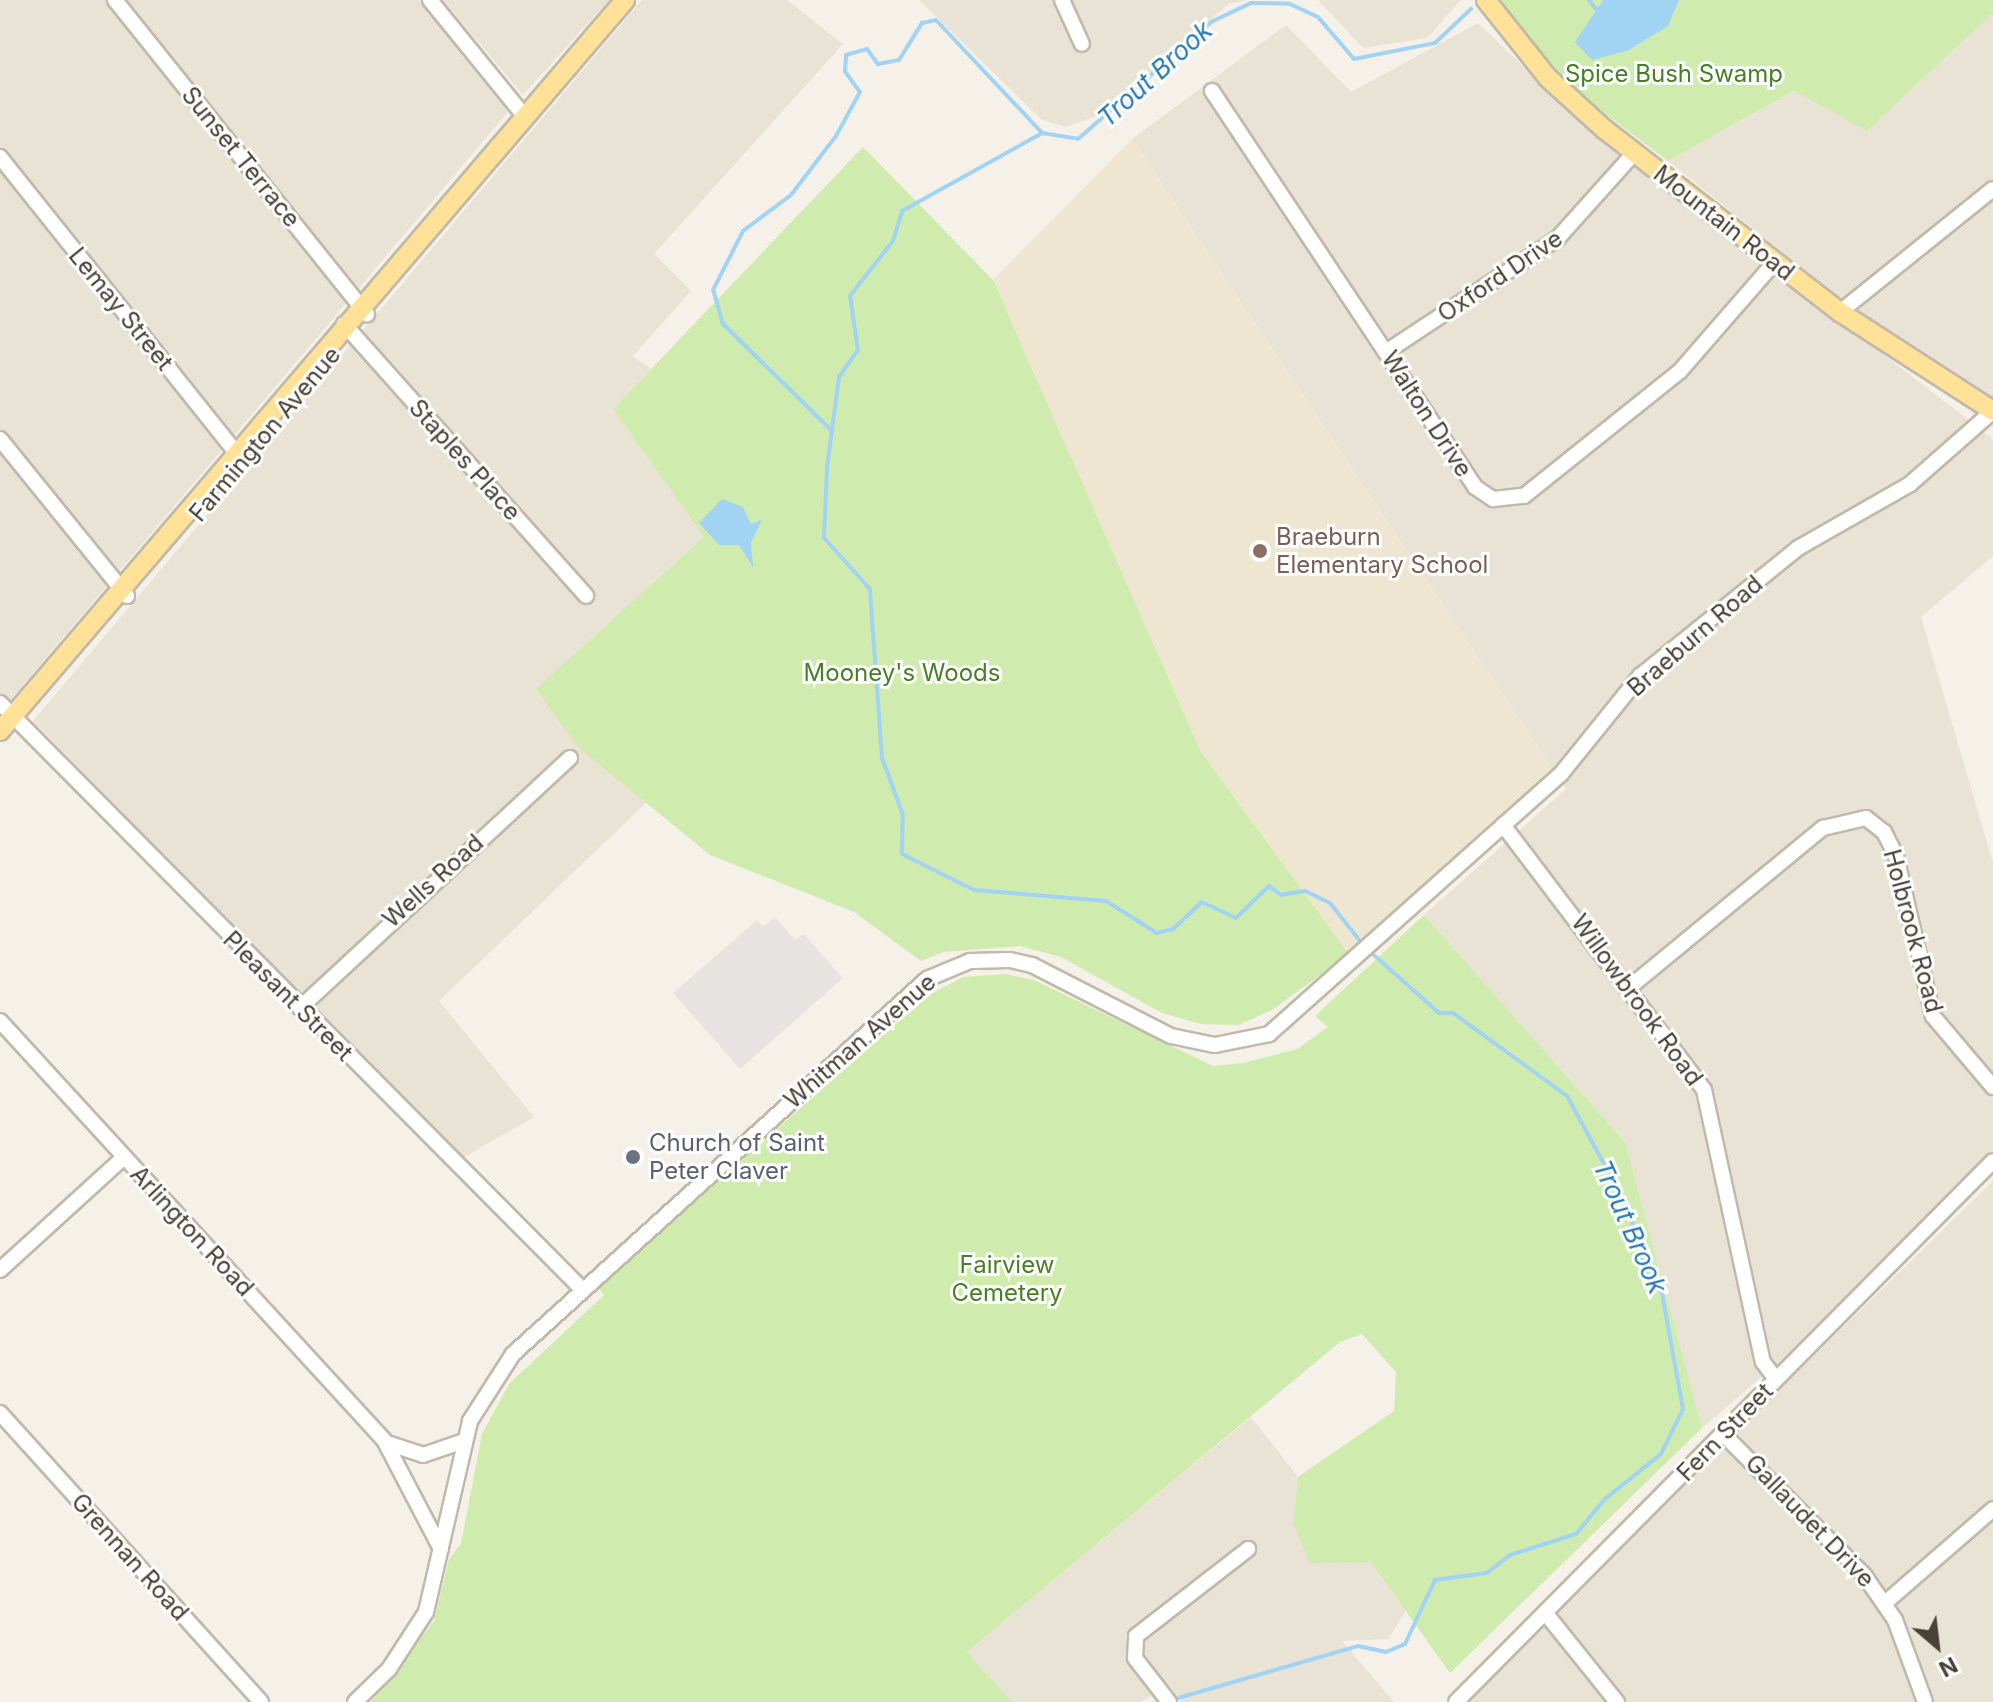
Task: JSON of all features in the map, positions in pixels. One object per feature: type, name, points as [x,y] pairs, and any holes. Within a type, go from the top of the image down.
[{"type":"main road","name":"Farmington Avenue","points":[[0,747],[7,720],[124,592],[625,0]]},
{"type":"main road","name":"Mountain Road","points":[[1486,0],[1548,78],[1635,152],[1840,312],[1993,411]]},
{"type":"street","name":"Sunset Terrace","points":[[115,0],[364,309]]},
{"type":"street","points":[[430,0],[525,117]]},
{"type":"street","points":[[1062,0],[1082,44]]},
{"type":"street","name":"Walton Drive","points":[[1212,91],[1475,487],[1515,500],[1680,371],[1774,263]]},
{"type":"street","name":"Oxford Drive","points":[[1386,352],[1557,239],[1635,152]]},
{"type":"street","name":"Lemay Street","points":[[0,157],[239,456]]},
{"type":"street","points":[[1840,312],[1993,189]]},
{"type":"street","name":"Staples Place","points":[[348,328],[586,596]]},
{"type":"street","name":"Braeburn Road","points":[[1357,962],[1561,774],[1640,676],[1798,548],[1910,484],[1993,411]]},
{"type":"street","points":[[0,439],[124,592]]},
{"type":"street","name":"Pleasant Street","points":[[7,720],[580,1287]]},
{"type":"street","name":"Wells Road","points":[[300,1008],[570,758]]},
{"type":"street","name":"Holbrook Road","points":[[1631,986],[1823,828],[1866,818],[1896,856],[1933,1016],[1993,1087]]},
{"type":"street","name":"Willowbrook Road","points":[[1503,825],[1692,1067],[1715,1117],[1763,1362],[1776,1379]]},
{"type":"street","name":"Whitman Avenue","points":[[355,1702],[413,1638],[442,1551],[464,1441],[495,1377],[580,1287],[920,986],[951,967],[987,960],[1032,965],[1171,1036],[1215,1045],[1269,1034],[1357,962]]},
{"type":"street","name":"Arlington Road","points":[[0,1021],[384,1440],[416,1490],[442,1551]]},
{"type":"street","points":[[0,1270],[124,1157]]},
{"type":"street","name":"Fern Street","points":[[1456,1702],[1547,1615],[1993,1161]]},
{"type":"street","name":"Grennan Road","points":[[0,1413],[261,1702]]},
{"type":"street","name":"Gallaudet Drive","points":[[1723,1434],[1841,1548],[1885,1603],[1925,1702]]},
{"type":"street","name":"Arlington Road","points":[[384,1440],[423,1455],[464,1441]]},
{"type":"street","points":[[1885,1603],[1993,1509]]},
{"type":"street","points":[[1169,1702],[1135,1658],[1136,1636],[1248,1549]]},
{"type":"street","points":[[1547,1615],[1617,1702]]},
{"type":"shaded area","points":[[0,0],[418,0],[508,112],[0,712]]},
{"type":"shaded area","points":[[443,0],[609,0],[523,95]]},
{"type":"shaded area","points":[[642,0],[787,0],[843,44],[654,254],[691,291],[633,356],[651,369],[613,409],[704,537],[537,689],[578,747],[649,800],[439,1001],[534,1117],[461,1159],[33,721]]},
{"type":"shaded area","points":[[919,0],[1248,0],[1228,4],[1108,112],[1065,127],[1041,119]]},
{"type":"shaded area","points":[[1318,0],[1461,0],[1427,38],[1363,48]]},
{"type":"shaded area","points":[[1993,13],[1993,400],[1868,320],[1668,161],[1795,91],[1867,131]]},
{"type":"shaded area","points":[[1478,23],[1575,116],[1993,439],[1993,556],[1921,617],[1993,863],[1993,1152],[1796,1347],[1702,1428],[1625,1142],[1424,915],[1566,789],[1132,139],[1286,25],[1351,92]]},
{"type":"shaded area","name":"Braeburn Elementary School","points":[[1132,139],[1554,771],[1349,954],[1201,752],[993,280]]},
{"type":"shaded area","points":[[775,917],[795,940],[804,934],[843,978],[740,1069],[673,993],[757,920],[763,927]]},
{"type":"shaded area","points":[[1993,1181],[1993,1702],[1469,1702],[1749,1419]]},
{"type":"shaded area","points":[[1251,1417],[1298,1477],[1293,1523],[1371,1561],[1406,1611],[1388,1639],[1342,1641],[1394,1702],[1182,1702],[1171,1688],[1140,1702],[1012,1702],[967,1652]]},
{"type":"green space","name":"Spice Bush Swamp","points":[[1497,0],[1993,0],[1993,13],[1867,131],[1794,91],[1668,161],[1556,77]]},
{"type":"green space","name":"Mooney's Woods","points":[[863,147],[993,280],[1201,752],[1349,954],[1272,1010],[1238,1025],[1201,1024],[1162,1013],[1061,957],[1020,946],[944,952],[921,961],[854,912],[710,855],[578,747],[536,689],[704,537],[613,409]]},
{"type":"green space","name":"Fairview Cemetery","points":[[1424,915],[1625,1142],[1702,1428],[1450,1673],[1371,1562],[1310,1563],[1293,1523],[1298,1477],[1394,1411],[1396,1372],[1362,1334],[1340,1342],[967,1652],[1012,1702],[371,1702],[434,1621],[449,1559],[461,1544],[482,1434],[509,1384],[604,1295],[598,1287],[929,995],[963,977],[1005,974],[1034,980],[1213,1066],[1243,1063],[1297,1049],[1328,1027],[1315,1016]]},
{"type":"water","points":[[1603,0],[1679,0],[1668,26],[1629,50],[1592,60],[1575,42]]},
{"type":"water","points":[[722,499],[743,507],[751,524],[762,520],[751,542],[753,567],[739,545],[719,545],[699,523]]},
{"type":"waterway","name":"Trout Brook","points":[[1589,0],[1600,14]]},
{"type":"waterway","name":"Trout Brook","points":[[1360,941],[1330,903],[1305,891],[1281,895],[1269,886],[1236,918],[1202,902],[1173,929],[1157,933],[1106,901],[974,890],[902,854],[903,815],[882,758],[870,589],[824,538],[827,468],[839,377],[858,350],[850,296],[893,241],[902,211],[1042,133],[1078,139],[1211,22],[1251,3],[1290,4],[1318,17],[1354,59],[1435,43],[1471,9]]},
{"type":"waterway","name":"Trout Brook","points":[[832,431],[723,324],[713,290],[743,231],[791,195],[836,136],[860,92],[845,71],[846,55],[867,49],[878,64],[899,60],[922,23],[936,20],[1042,133]]},
{"type":"waterway","name":"Trout Brook","points":[[1178,1698],[1358,1646],[1386,1652],[1405,1644],[1435,1580],[1487,1573],[1510,1555],[1576,1534],[1605,1499],[1661,1454],[1683,1409],[1662,1293],[1644,1270],[1629,1210],[1567,1096],[1453,1013],[1439,1013],[1374,955]]},
{"type":"place","name":"Braeburn Elementary School","points":[[1260,551]]},
{"type":"place","name":"Church of Saint Peter Claver","points":[[633,1157]]}]
